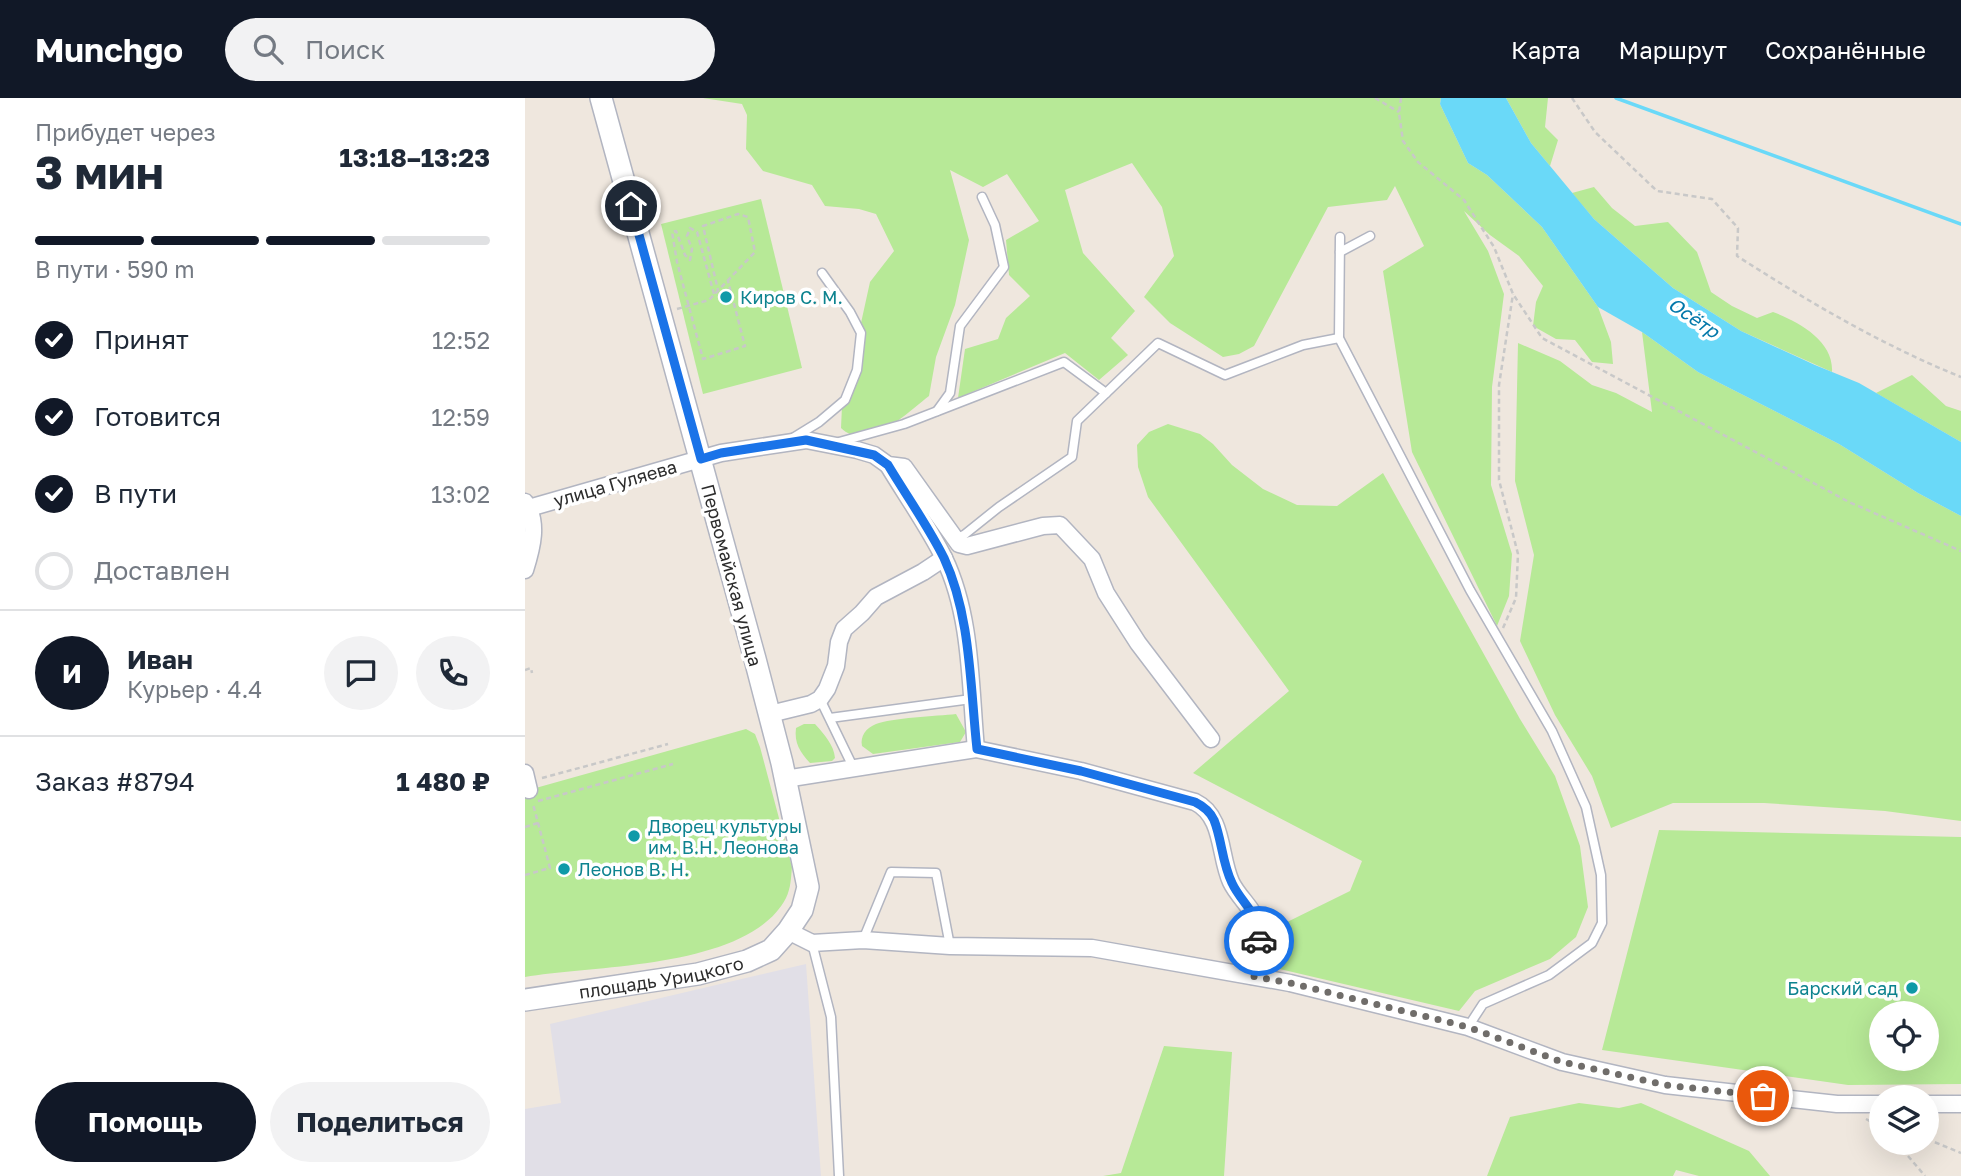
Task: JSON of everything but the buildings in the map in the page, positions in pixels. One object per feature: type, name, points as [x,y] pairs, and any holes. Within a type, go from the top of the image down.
[{"type":"main road","name":"Первомайская улица","points":[[601,98],[770,714],[785,779],[808,887],[802,910],[788,930]]},
{"type":"main road","name":"площадь Урицкого","points":[[525,1000],[698,974],[747,961],[771,950],[788,930]]},
{"type":"street","name":"улица Гуляева","points":[[527,505],[721,453],[806,440],[874,455],[888,465],[904,467],[955,538]]},
{"type":"street","points":[[888,465],[944,558],[956,592],[966,636],[977,749]]},
{"type":"street","points":[[525,570],[533,547],[533,523],[527,505]]},
{"type":"street","points":[[955,538],[959,544],[967,546],[1043,526],[1060,525],[1091,559],[1106,593],[1138,643],[1212,739]]},
{"type":"street","points":[[770,714],[811,704],[820,699],[827,690],[836,666],[839,642],[844,629],[876,597],[944,558]]},
{"type":"street","points":[[785,779],[977,749],[1081,771],[1195,802],[1205,807],[1213,818],[1231,881],[1258,923],[1260,934],[1252,976]]},
{"type":"street","points":[[788,930],[812,943],[863,940],[950,946],[1092,948],[1290,983],[1468,1027],[1562,1062],[1665,1085],[1837,1104],[1869,1104]]},
{"type":"street","points":[[1939,1104],[1961,1104]]},
{"type":"lane","points":[[936,412],[950,393],[960,326],[1004,267],[995,225],[982,197]]},
{"type":"lane","points":[[1340,252],[1370,236]]},
{"type":"lane","points":[[1340,237],[1339,338],[1471,590],[1552,731],[1585,807],[1601,875],[1602,923],[1592,943],[1549,975],[1483,1004],[1468,1027]]},
{"type":"lane","points":[[784,443],[819,422],[845,400],[857,370],[861,334],[850,312],[822,272]]},
{"type":"lane","points":[[955,538],[964,535],[999,507],[1072,457],[1077,421],[1158,343],[1225,375],[1303,345],[1339,338]]},
{"type":"lane","points":[[829,445],[904,425],[1064,362],[1106,393]]},
{"type":"lane","points":[[820,699],[854,769]]},
{"type":"lane","points":[[830,718],[971,699]]},
{"type":"lane","points":[[863,940],[891,872],[936,873],[950,946]]},
{"type":"lane","points":[[812,943],[831,1017],[839,1176]]},
{"type":"path","points":[[1375,98],[1399,113]]},
{"type":"path","points":[[1401,98],[1399,113],[1403,141],[1418,162],[1464,200],[1494,247],[1513,295],[1542,338],[1849,502],[1961,551]]},
{"type":"path","points":[[1572,98],[1595,132],[1657,191],[1711,200],[1738,228],[1737,256],[1818,307],[1917,359],[1961,377]]},
{"type":"path","points":[[660,313],[709,300],[714,295],[719,290],[728,281],[755,252],[748,216],[738,214],[703,226],[719,290]]},
{"type":"path","points":[[714,295],[697,232],[690,228],[687,236],[692,249],[690,260],[685,255],[676,231],[671,232],[703,359],[745,346],[728,281]]},
{"type":"path","points":[[1499,639],[1516,598],[1518,554],[1500,480],[1499,385],[1513,295]]},
{"type":"path","points":[[525,670],[531,668],[532,673]]},
{"type":"path","points":[[527,782],[668,744]]},
{"type":"path","points":[[525,875],[550,868],[532,803],[673,764]]},
{"type":"path","points":[[525,827],[538,823]]},
{"type":"path","points":[[1939,1144],[1960,1153]]},
{"type":"path","points":[[1907,1155],[1925,1176]]},
{"type":"shaded area","points":[[806,964],[821,1176],[525,1176],[525,1109],[561,1103],[550,1024]]},
{"type":"green space","points":[[703,98],[1441,98],[1440,104],[1468,163],[1487,175],[1542,227],[1598,307],[1611,342],[1613,364],[1592,362],[1575,340],[1556,339],[1533,326],[1536,302],[1543,286],[1519,256],[1490,235],[1464,211],[1488,251],[1504,294],[1492,387],[1491,485],[1512,554],[1509,596],[1497,626],[1412,452],[1383,271],[1424,246],[1395,186],[1387,200],[1328,207],[1254,346],[1239,354],[1223,357],[1170,323],[1144,297],[1174,256],[1162,207],[1132,163],[1065,190],[1083,253],[1135,311],[1111,338],[1128,355],[1099,380],[1065,353],[958,398],[965,349],[998,339],[1006,318],[1030,296],[1009,275],[1006,240],[1039,221],[1007,174],[983,187],[950,170],[969,240],[955,305],[936,357],[929,396],[887,428],[863,436],[851,435],[841,428],[842,406],[860,364],[861,323],[870,282],[894,251],[876,214],[859,209],[825,206],[812,185],[763,171],[746,149],[747,115],[742,104]]},
{"type":"green space","points":[[1506,98],[1548,98],[1545,127],[1558,140],[1550,166],[1531,143]]},
{"type":"green space","points":[[1594,187],[1612,208],[1635,226],[1668,222],[1697,252],[1711,292],[1732,306],[1757,318],[1773,312],[1804,327],[1827,351],[1832,372],[1741,331],[1673,288],[1594,219],[1572,193]]},
{"type":"green space","points":[[761,199],[802,368],[703,394],[661,224]]},
{"type":"green space","points":[[1642,332],[1698,372],[1839,444],[1961,516],[1961,821],[1885,811],[1764,803],[1673,803],[1611,828],[1592,776],[1555,715],[1520,641],[1534,555],[1515,481],[1518,343],[1560,361],[1592,385],[1616,393],[1652,412]]},
{"type":"green space","points":[[1912,375],[1946,406],[1961,411],[1961,442],[1876,393]]},
{"type":"green space","points":[[1168,424],[1200,434],[1232,465],[1263,489],[1297,505],[1337,506],[1383,473],[1520,719],[1555,776],[1580,846],[1588,907],[1576,937],[1550,959],[1475,991],[1459,1011],[1267,966],[1277,927],[1350,891],[1362,861],[1193,773],[1289,691],[1148,497],[1138,467],[1137,445],[1149,432]]},
{"type":"green space","points":[[956,714],[966,732],[960,742],[873,754],[862,746],[865,733],[876,724]]},
{"type":"green space","points":[[804,724],[815,724],[825,736],[834,753],[835,758],[832,761],[810,763],[803,755],[797,743],[796,728]]},
{"type":"green space","points":[[746,729],[755,734],[760,747],[792,867],[786,898],[767,921],[739,939],[706,951],[668,960],[525,977],[525,791]]},
{"type":"green space","points":[[1659,830],[1961,837],[1961,1084],[1848,1085],[1602,1050]]},
{"type":"green space","points":[[1164,1046],[1232,1052],[1224,1176],[1103,1176],[1121,1173]]},
{"type":"green space","points":[[1579,1103],[1619,1108],[1641,1103],[1749,1151],[1770,1176],[1699,1176],[1676,1170],[1673,1176],[1487,1176],[1510,1117]]},
{"type":"water","name":"Осётр","points":[[1441,98],[1506,98],[1531,143],[1594,219],[1673,288],[1741,331],[1859,383],[1961,442],[1961,516],[1839,444],[1698,372],[1642,332],[1598,307],[1542,227],[1487,175],[1468,163],[1440,104]]},
{"type":"waterway","points":[[1616,98],[1961,224]]},
{"type":"way so far","points":[[1259,941],[1252,976],[1468,1027],[1562,1062],[1665,1085],[1763,1096]]},
{"type":"place","name":"Киров С. М.","points":[[726,297]]},
{"type":"place","name":"Дворец культуры им. В.Н. Леонова","points":[[634,836]]},
{"type":"place","name":"Леонов В. Н.","points":[[564,869]]},
{"type":"place","name":"Барский сад","points":[[1912,988]]},
{"type":"route","points":[[631,206],[701,459],[721,453],[806,440],[874,455],[888,465],[944,558],[956,592],[966,636],[977,749],[1081,771],[1205,807],[1213,818],[1231,881],[1258,923],[1259,941]]}]
